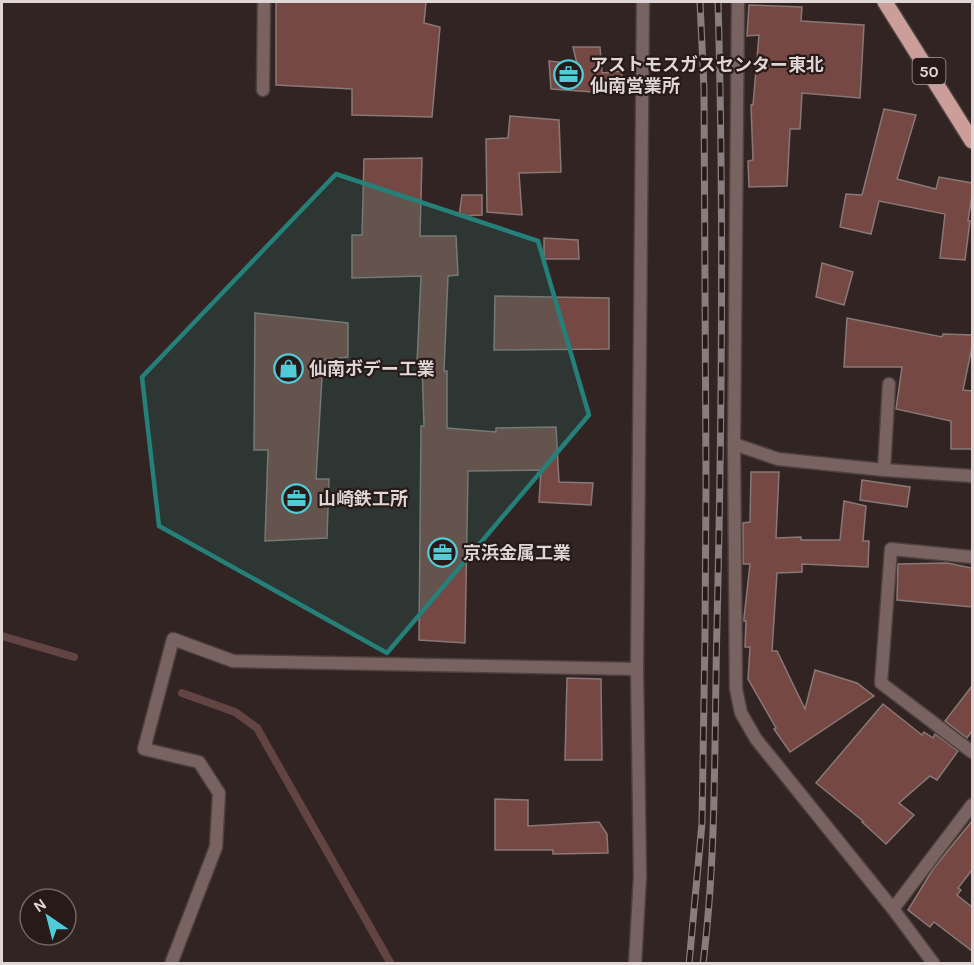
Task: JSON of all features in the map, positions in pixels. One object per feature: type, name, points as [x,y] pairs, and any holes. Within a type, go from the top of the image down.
[{"type":"main road","name":"50","points":[[885,2],[972,141]]},
{"type":"street","points":[[263,90],[264,2]]},
{"type":"street","points":[[635,963],[640,876],[637,669],[643,2]]},
{"type":"street","points":[[738,2],[734,444],[736,689],[741,713],[756,739],[934,963]]},
{"type":"street","points":[[884,470],[889,384]]},
{"type":"street","points":[[734,444],[778,459],[972,476]]},
{"type":"street","points":[[972,557],[891,549],[881,683],[972,752]]},
{"type":"street","points":[[171,963],[216,847],[219,793],[199,762],[144,749],[173,639],[233,661],[637,669]]},
{"type":"street","points":[[893,909],[972,805]]},
{"type":"highlighted area","points":[[336,174],[538,241],[589,415],[387,653],[159,526],[142,377]]},
{"type":"building","points":[[276,2],[426,2],[424,23],[440,27],[432,117],[352,115],[352,89],[276,85]]},
{"type":"building","points":[[749,5],[802,7],[801,21],[864,25],[860,98],[802,93],[800,129],[790,129],[787,186],[749,187],[748,161],[753,160],[751,105],[753,105],[759,35],[747,36]]},
{"type":"building","points":[[573,47],[600,47],[602,73],[622,71],[622,94],[551,89],[549,61],[577,64]]},
{"type":"building","points":[[884,109],[916,115],[897,179],[936,189],[939,177],[972,183],[965,260],[940,258],[945,214],[879,201],[871,234],[840,227],[846,194],[862,195]]},
{"type":"building","points":[[510,116],[559,120],[561,172],[519,173],[522,215],[487,212],[486,139],[508,138]]},
{"type":"building","points":[[422,158],[420,236],[456,236],[458,275],[448,276],[444,371],[447,371],[447,428],[496,432],[496,428],[556,427],[559,482],[593,483],[591,505],[539,502],[541,470],[468,471],[465,643],[419,640],[421,426],[424,426],[422,363],[417,363],[421,276],[352,278],[352,235],[362,235],[364,159]]},
{"type":"building","points":[[462,195],[482,195],[482,215],[459,216]]},
{"type":"building","points":[[544,238],[578,240],[579,259],[544,259]]},
{"type":"building","points":[[822,263],[853,272],[844,305],[816,297]]},
{"type":"building","points":[[495,296],[609,298],[609,349],[494,350]]},
{"type":"building","points":[[255,313],[348,323],[348,357],[323,360],[316,479],[329,479],[327,538],[265,541],[268,450],[254,450]]},
{"type":"building","points":[[847,318],[942,337],[943,334],[972,335],[972,347],[963,390],[972,391],[972,449],[951,449],[951,421],[896,409],[902,367],[844,367]]},
{"type":"building","points":[[751,472],[779,472],[776,538],[840,540],[844,501],[866,506],[863,541],[869,541],[868,567],[802,564],[802,572],[777,573],[772,651],[777,651],[805,709],[815,670],[857,683],[874,696],[790,752],[774,729],[776,728],[748,679],[750,647],[745,647],[746,621],[744,618],[750,564],[743,564],[743,523],[750,522]]},
{"type":"building","points":[[862,480],[910,487],[907,507],[860,500]]},
{"type":"building","points":[[947,563],[972,568],[972,607],[897,600],[898,564]]},
{"type":"building","points":[[567,678],[601,679],[602,760],[565,760]]},
{"type":"building","points":[[972,686],[972,731],[967,738],[945,721]]},
{"type":"building","points":[[883,704],[922,735],[924,732],[933,738],[935,734],[958,751],[937,780],[930,776],[899,803],[914,815],[886,844],[863,821],[816,783]]},
{"type":"building","points":[[495,799],[528,800],[528,826],[599,822],[607,834],[608,853],[553,854],[553,850],[495,850]]},
{"type":"building","points":[[972,821],[972,870],[958,888],[961,890],[957,895],[972,907],[972,951],[934,922],[930,927],[908,910],[933,869]]},
{"type":"waterway","points":[[2,636],[74,657]]},
{"type":"waterway","points":[[182,693],[235,712],[257,728],[391,964]]},
{"type":"railway","points":[[689,964],[702,823],[705,635],[704,89],[700,2]]},
{"type":"railway","points":[[703,964],[713,837],[720,469],[722,235],[718,2]]},
{"type":"place","name":"アストモスガスセンター東北 仙南営業所","points":[[569,75]]},
{"type":"place","name":"仙南ボデー工業","points":[[288,369]]},
{"type":"place","name":"山崎鉄工所","points":[[297,499]]},
{"type":"place","name":"京浜金属工業","points":[[442,553]]}]
